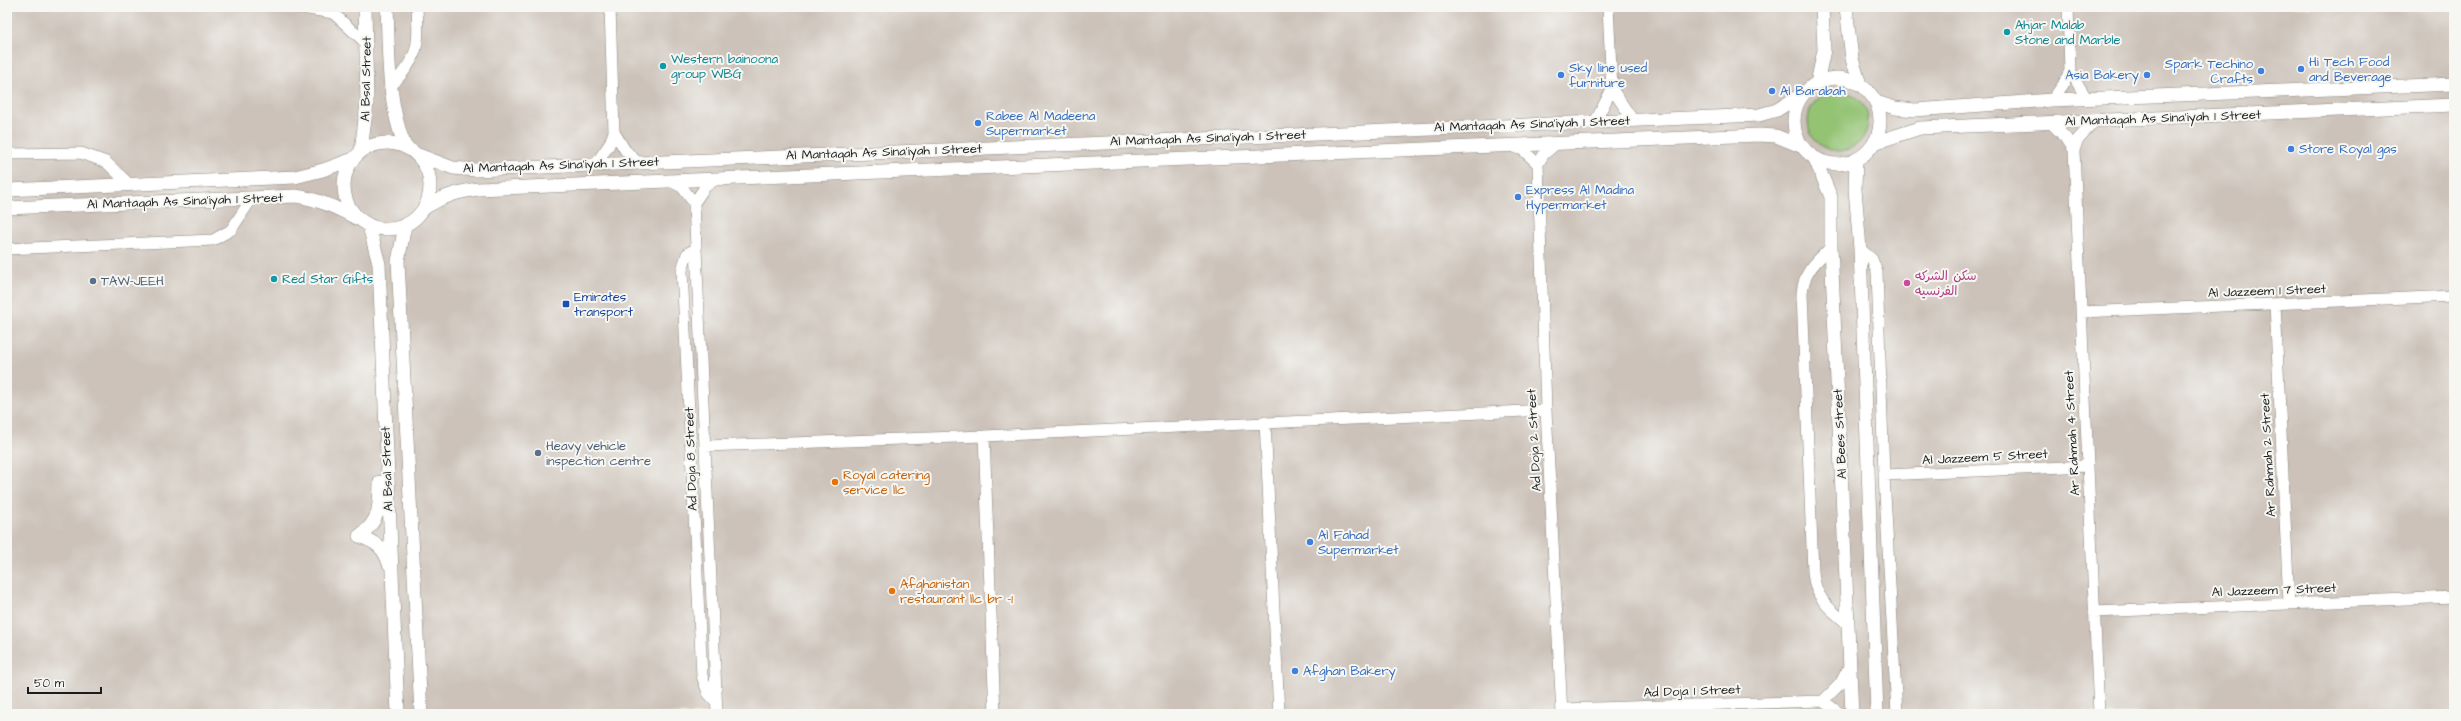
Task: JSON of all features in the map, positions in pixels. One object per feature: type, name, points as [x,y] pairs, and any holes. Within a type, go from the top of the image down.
[{"type":"street","points":[[296,7],[332,13],[367,44]]},
{"type":"street","name":"Al Bsal Street","points":[[357,155],[366,125],[367,44],[365,7]]},
{"type":"street","name":"Al Bsal Street","points":[[387,7],[390,87],[395,123],[405,146]]},
{"type":"street","points":[[390,87],[408,68],[416,52],[417,7]]},
{"type":"street","points":[[595,165],[609,145],[614,132],[610,7]]},
{"type":"street","points":[[1595,122],[1612,89],[1608,7]]},
{"type":"street","points":[[1817,83],[1824,50],[1822,7]]},
{"type":"street","points":[[1846,7],[1852,59],[1860,84],[1876,102],[1880,116],[1880,130],[1867,153],[1856,160],[1842,164],[1827,163],[1814,157],[1803,147],[1796,134],[1794,119],[1797,105],[1805,92],[1817,83],[1831,78],[1846,79],[1860,84]]},
{"type":"street","points":[[2052,100],[2063,85],[2070,71],[2068,7]]},
{"type":"street","points":[[2070,71],[2087,99]]},
{"type":"street","name":"Al Mantaqah As Sina'iyah 1 Street","points":[[1876,102],[1895,108],[1915,110],[2052,100],[2454,84]]},
{"type":"street","points":[[1612,89],[1633,120]]},
{"type":"street","name":"Al Mantaqah As Sina'iyah 1 Street","points":[[416,154],[453,168],[476,170],[1760,115],[1777,110],[1805,92]]},
{"type":"street","name":"Al Mantaqah As Sina'iyah 1 Street","points":[[1874,143],[1920,128],[2454,105]]},
{"type":"street","points":[[2074,150],[2078,139],[2095,121]]},
{"type":"street","points":[[2050,122],[2066,138],[2074,150]]},
{"type":"street","points":[[614,132],[625,150],[638,163]]},
{"type":"street","name":"Al Mantaqah As Sina'iyah 1 Street","points":[[426,207],[442,197],[458,192],[478,189],[1759,135],[1776,136],[1803,147]]},
{"type":"street","points":[[382,143],[405,146],[416,154],[429,173],[431,184],[426,207],[417,218],[405,226],[387,230],[363,222],[349,209],[343,187],[346,172],[357,155],[382,143]]},
{"type":"street","points":[[1509,146],[1523,150],[1538,164],[1544,154],[1556,144]]},
{"type":"street","name":"Ar Rahmah 4 Street","points":[[2074,150],[2099,714]]},
{"type":"street","points":[[7,154],[81,153],[106,162],[129,184]]},
{"type":"street","name":"Al Mantaqah As Sina'iyah 1 Street","points":[[7,190],[295,177],[323,170],[357,155]]},
{"type":"street","name":"Al Bees Street","points":[[1814,157],[1831,197],[1831,247],[1851,664],[1852,714]]},
{"type":"street","name":"Al Bees Street","points":[[1856,160],[1855,189],[1860,249],[1877,714]]},
{"type":"street","name":"Ad Doja 2 Street","points":[[1538,164],[1546,410],[1562,712]]},
{"type":"street","points":[[670,181],[682,187],[694,203],[705,187],[716,179]]},
{"type":"street","name":"Al Mantaqah As Sina'iyah 1 Street","points":[[7,208],[295,196],[312,198],[363,222]]},
{"type":"street","points":[[7,249],[213,240],[231,230],[252,198]]},
{"type":"street","name":"Ad Doja 8 Street","points":[[694,203],[717,714]]},
{"type":"street","name":"Al Bsal Street","points":[[363,222],[379,264],[398,714]]},
{"type":"street","name":"Al Bsal Street","points":[[405,226],[398,261],[421,714]]},
{"type":"street","points":[[1831,247],[1809,268],[1803,280],[1802,293],[1814,572],[1816,590],[1822,602],[1848,624]]},
{"type":"street","points":[[696,248],[687,254],[682,270],[702,676],[708,692],[716,702]]},
{"type":"street","points":[[1860,249],[1872,259],[1877,272],[1884,476],[1897,714]]},
{"type":"street","name":"Al Jazzeem 1 Street","points":[[2081,312],[2454,296]]},
{"type":"street","name":"Ar Rahmah 2 Street","points":[[2275,304],[2290,604]]},
{"type":"street","points":[[705,446],[984,436],[1546,410]]},
{"type":"street","points":[[1265,422],[1279,714]]},
{"type":"street","points":[[984,436],[995,714]]},
{"type":"street","points":[[386,458],[380,478],[379,511],[367,530],[359,536],[380,546],[385,553],[392,574]]},
{"type":"street","name":"Al Jazzeem 5 Street","points":[[1884,476],[2088,466]]},
{"type":"street","name":"Al Jazzeem 7 Street","points":[[2094,612],[2454,597]]},
{"type":"street","points":[[1842,714],[1823,701],[1840,684],[1851,664]]},
{"type":"street","name":"Ad Doja 1 Street","points":[[1562,712],[1823,701]]},
{"type":"shaded area","points":[[7,7],[2454,7],[2454,714],[7,714]]},
{"type":"green space","points":[[1838,91],[1855,96],[1863,104],[1868,121],[1863,138],[1855,146],[1838,151],[1821,146],[1813,138],[1808,121],[1813,104],[1821,96]]},
{"type":"place","name":"Ahjar Malab Stone and Marble","points":[[2007,32]]},
{"type":"place","name":"Western bainoona group WBG","points":[[663,66]]},
{"type":"place","name":"Hi Tech Food and Beverage","points":[[2301,69]]},
{"type":"place","name":"Spark Techino Crafts","points":[[2261,71]]},
{"type":"place","name":"Sky line used furniture","points":[[1561,75]]},
{"type":"place","name":"Asia Bakery","points":[[2147,75]]},
{"type":"place","name":"Al Barabah","points":[[1772,91]]},
{"type":"place","name":"Rabee Al Madeena Supermarket","points":[[978,123]]},
{"type":"place","name":"Store Royal gas","points":[[2291,149]]},
{"type":"place","name":"Express Al Madina Hypermarket","points":[[1518,197]]},
{"type":"place","name":"Red Star Gifts","points":[[274,279]]},
{"type":"place","name":"TAW-JEEH","points":[[93,281]]},
{"type":"place","name":"سكن الشركه الفرنسيه","points":[[1907,283]]},
{"type":"place","name":"Emirates transport","points":[[566,304]]},
{"type":"place","name":"Heavy vehicle inspection centre","points":[[538,453]]},
{"type":"place","name":"Royal catering service llc","points":[[835,482]]},
{"type":"place","name":"Al Fahad Supermarket","points":[[1310,542]]},
{"type":"place","name":"Afghanistan restaurant llc br -1","points":[[892,591]]},
{"type":"place","name":"Afghan Bakery","points":[[1295,671]]}]
